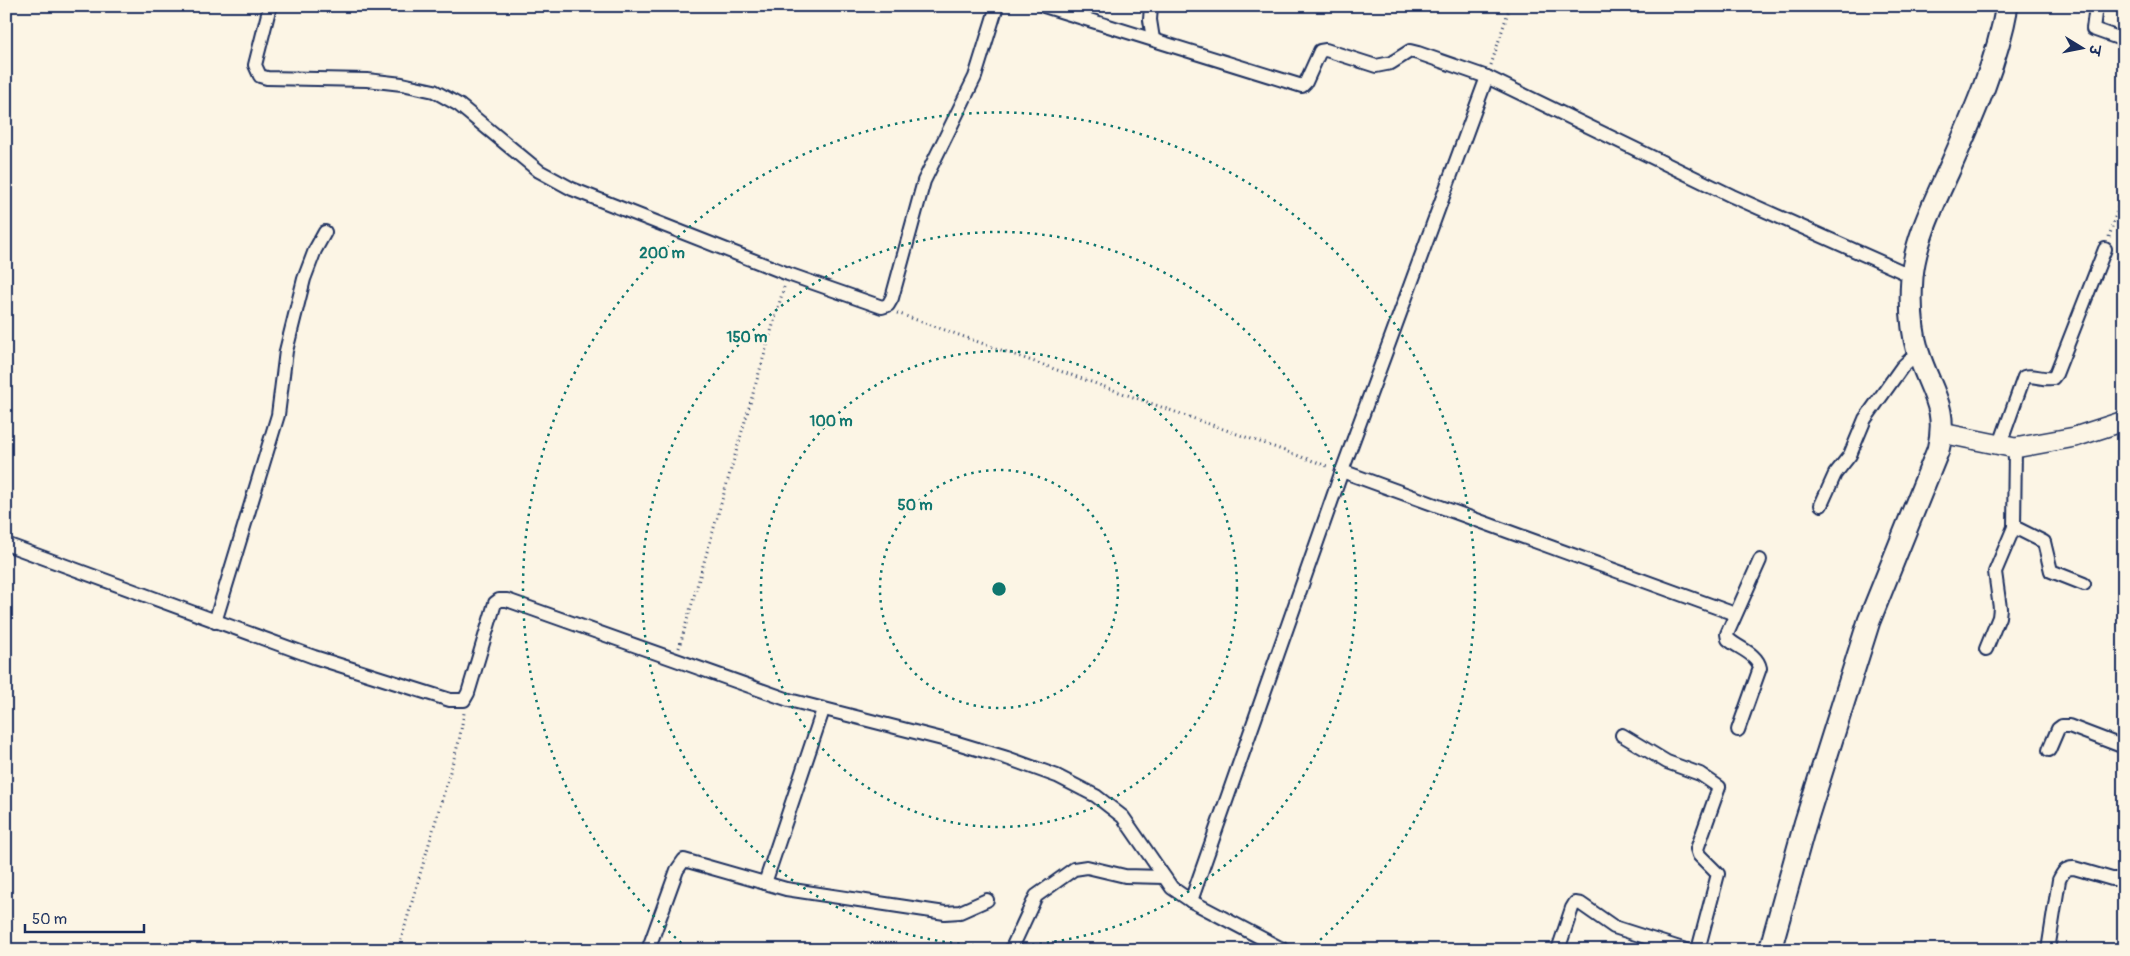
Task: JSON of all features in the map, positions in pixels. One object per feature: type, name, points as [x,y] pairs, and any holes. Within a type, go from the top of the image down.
[{"type":"main road","points":[[1770,950],[1805,824],[1870,621],[1942,433],[1943,419],[1918,352],[1911,316],[1912,276],[1919,246],[1937,198],[1989,72],[2007,6]]},
{"type":"street","points":[[270,6],[255,65],[260,76],[267,78],[367,80],[402,84],[434,92],[459,105],[539,171],[554,181],[788,274],[882,307],[888,305],[924,182],[975,77],[997,6]]},
{"type":"street","points":[[1044,6],[1302,86],[1306,82],[1320,51],[1326,50],[1376,66],[1391,64],[1410,51],[1486,77],[1732,196],[1912,276]]},
{"type":"street","points":[[1151,6],[1150,20],[1153,39]]},
{"type":"street","points":[[2096,6],[2093,29],[2124,40]]},
{"type":"street","points":[[1191,901],[1342,471],[1486,77]]},
{"type":"street","points":[[215,622],[278,415],[289,334],[304,279],[315,250],[325,232]]},
{"type":"street","points":[[1986,649],[2000,608],[1995,572],[2014,527],[2007,447],[2024,377],[2048,379],[2053,378],[2056,374],[2105,249]]},
{"type":"street","points":[[1821,506],[1835,474],[1850,455],[1866,419],[1902,366],[1918,352]]},
{"type":"street","points":[[1942,433],[2007,447],[2075,438],[2124,421]]},
{"type":"street","points":[[1342,471],[1735,614]]},
{"type":"street","points":[[2014,527],[2044,542],[2051,571],[2084,584]]},
{"type":"street","points":[[6,544],[314,657],[450,700],[464,700],[468,693],[492,611],[495,604],[500,600],[507,600],[823,710],[954,742],[1007,758],[1070,782],[1096,796],[1123,817],[1172,888],[1191,901],[1284,950]]},
{"type":"street","points":[[1738,730],[1759,677],[1760,668],[1756,658],[1728,639],[1727,634],[1760,560]]},
{"type":"street","points":[[765,883],[823,710]]},
{"type":"street","points":[[2049,750],[2058,729],[2062,726],[2069,726],[2124,747]]},
{"type":"street","points":[[1622,735],[1667,762],[1700,774],[1719,787],[1698,842],[1699,855],[1718,874],[1698,950]]},
{"type":"street","points":[[648,950],[677,870],[684,860],[765,883],[805,892],[945,913],[960,912],[987,900]]},
{"type":"street","points":[[1011,950],[1036,896],[1074,869],[1087,867],[1125,876],[1164,877]]},
{"type":"street","points":[[2048,950],[2059,880],[2063,872],[2068,868],[2074,868],[2112,879],[2124,878]]},
{"type":"street","points":[[1558,950],[1575,903],[1581,904],[1614,927],[1686,950]]},
{"type":"path","points":[[1486,77],[1510,6]]},
{"type":"path","points":[[2105,249],[2124,187]]},
{"type":"path","points":[[676,658],[788,274]]},
{"type":"path","points":[[888,305],[900,315],[1342,471]]},
{"type":"path","points":[[398,950],[459,740],[464,700]]}]
